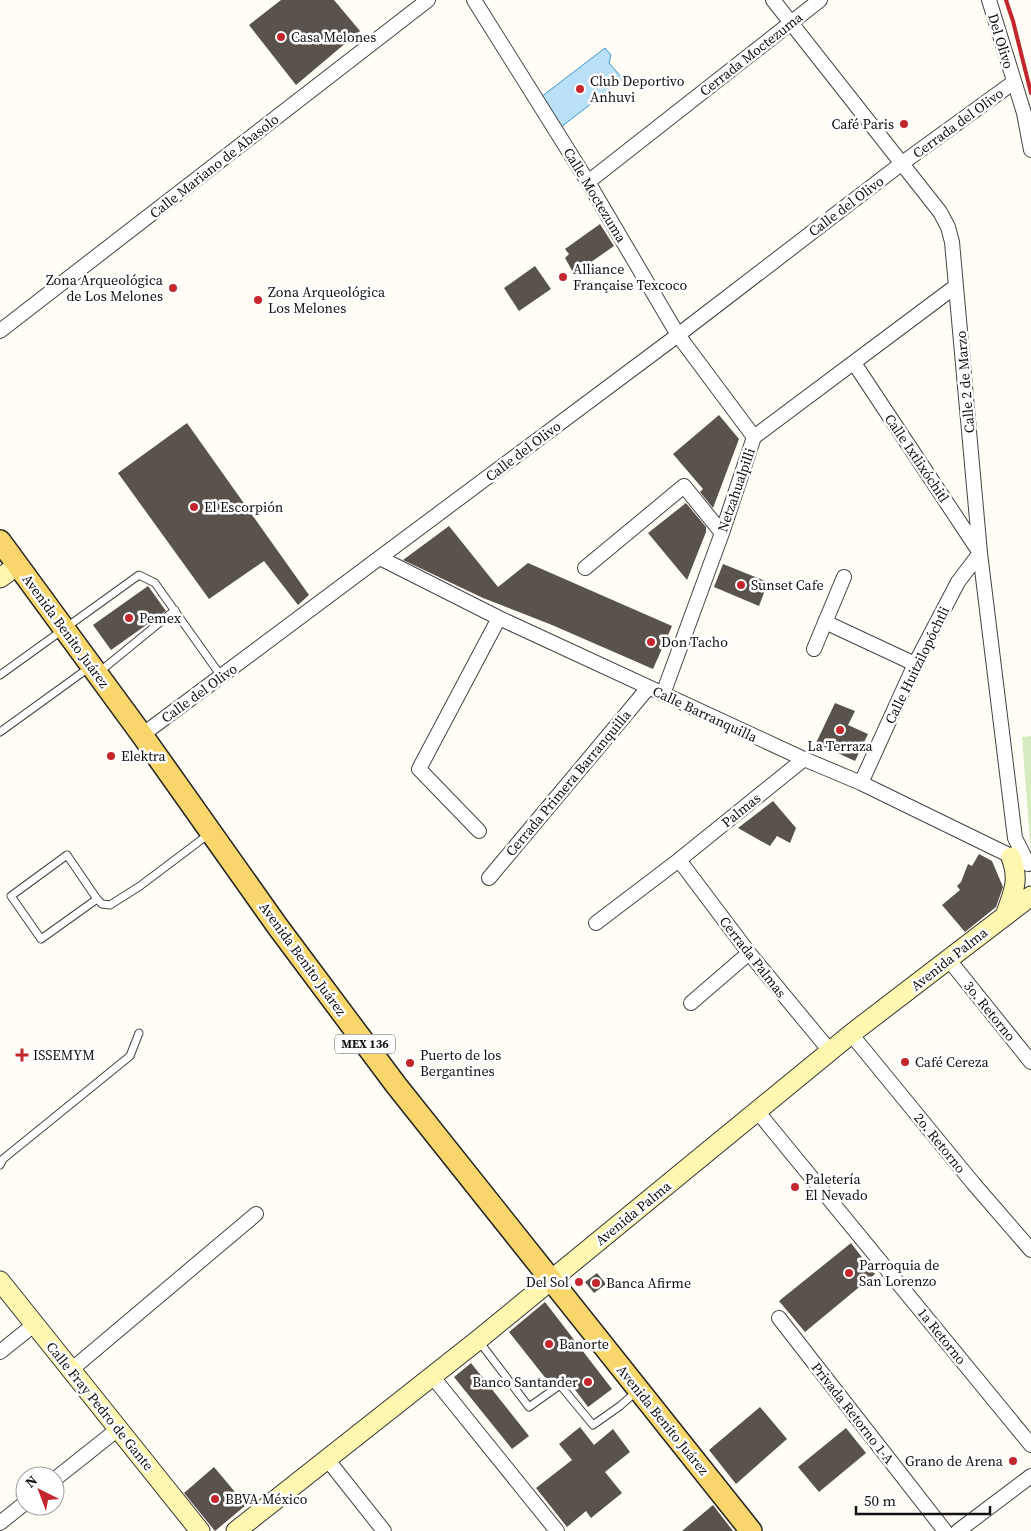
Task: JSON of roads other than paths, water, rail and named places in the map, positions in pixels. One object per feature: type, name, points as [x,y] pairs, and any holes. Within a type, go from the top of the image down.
[{"type":"main road","name":"Avenida Benito Juárez","points":[[0,541],[142,735],[278,928],[396,1086],[751,1531]]},
{"type":"main road","points":[[0,578],[18,565]]},
{"type":"main road","points":[[1005,916],[1016,882],[1015,869],[1023,862]]},
{"type":"main road","name":"Avenida Palma","points":[[236,1531],[478,1340],[851,1034],[1031,896]]},
{"type":"main road","name":"Calle Fray Pedro de Gante","points":[[0,1281],[200,1531]]},
{"type":"street","name":"Calle Mariano de Abasolo","points":[[0,332],[428,0]]},
{"type":"street","name":"Calle Moctezuma","points":[[474,0],[588,182],[678,335],[754,437]]},
{"type":"street","name":"Calle 2 de Marzo","points":[[773,0],[940,212],[948,227],[952,242],[980,553],[1012,822],[1023,862]]},
{"type":"street","name":"Cerrada Moctezuma","points":[[588,182],[820,0]]},
{"type":"street","name":"Del Olivo","points":[[989,0],[1024,113],[1031,150]]},
{"type":"street","name":"Cerrada del Olivo","points":[[901,164],[1014,82]]},
{"type":"street","name":"Calle del Olivo","points":[[142,735],[678,335],[901,164]]},
{"type":"street","name":"Netzahualpilli","points":[[663,694],[722,533],[754,437],[956,286]]},
{"type":"street","name":"Calle Ixtlixóchitl","points":[[854,363],[980,553]]},
{"type":"street","points":[[585,568],[684,486],[722,533]]},
{"type":"street","name":"Calle Huitzilopóchtli","points":[[861,783],[915,664],[958,582],[980,553]]},
{"type":"street","name":"Calle Barranquilla","points":[[380,558],[499,618],[648,688],[861,783],[1023,862]]},
{"type":"street","points":[[814,649],[844,577]]},
{"type":"street","points":[[479,831],[419,769],[499,618]]},
{"type":"street","points":[[825,622],[915,664]]},
{"type":"street","name":"Cerrada Primera Barranquilla","points":[[489,878],[648,688]]},
{"type":"street","name":"Palmas","points":[[596,923],[679,860],[804,759]]},
{"type":"street","points":[[991,846],[998,844],[1005,838],[1012,822]]},
{"type":"street","name":"Cerrada Palmas","points":[[679,860],[749,953],[830,1052]]},
{"type":"street","points":[[692,1003],[749,953]]},
{"type":"street","name":"3o. Retorno","points":[[949,960],[1031,1062]]},
{"type":"street","name":"2o. Retorno","points":[[851,1034],[973,1183],[1031,1250]]},
{"type":"street","name":"1a Retorno","points":[[757,1111],[1031,1445]]},
{"type":"street","points":[[71,1370],[256,1214]]},
{"type":"street","name":"Privada Retorno 1-A","points":[[779,1318],[945,1531]]},
{"type":"street","points":[[0,1352],[35,1324]]},
{"type":"street","points":[[432,1376],[557,1531]]},
{"type":"street","points":[[65,1472],[118,1429]]},
{"type":"street","points":[[327,1459],[384,1531]]},
{"type":"street","points":[[958,1531],[1031,1476]]},
{"type":"street","points":[[0,1523],[15,1511]]},
{"type":"lane","points":[[0,675],[139,575],[155,583],[221,677]]},
{"type":"lane","points":[[0,732],[95,670],[175,610]]},
{"type":"lane","points":[[97,899],[42,939],[11,896],[67,855],[97,899],[102,904],[110,905],[140,886],[211,832]]},
{"type":"lane","points":[[0,1165],[3,1159],[130,1056],[139,1033]]},
{"type":"lane","points":[[478,1340],[529,1407],[560,1385],[593,1425],[620,1406],[638,1390]]},
{"type":"water","name":"Club Deportivo Anhuvi","points":[[605,48],[611,55],[609,63],[623,79],[556,131],[537,100]]},
{"type":"railway","points":[[1006,0],[1031,93]]},
{"type":"place","name":"Casa Melones","points":[[281,37]]},
{"type":"place","name":"Club Deportivo Anhuvi","points":[[580,89]]},
{"type":"place","name":"Café Paris","points":[[904,124]]},
{"type":"place","name":"Alliance Française Texcoco","points":[[563,277]]},
{"type":"place","name":"Zona Arqueológica de Los Melones","points":[[173,288]]},
{"type":"place","name":"Zona Arqueológica Los Melones","points":[[258,300]]},
{"type":"place","name":"El Escorpión","points":[[194,507]]},
{"type":"place","name":"Sunset Cafe","points":[[741,585]]},
{"type":"place","name":"Pemex","points":[[129,618]]},
{"type":"place","name":"Don Tacho","points":[[651,642]]},
{"type":"place","name":"La Terraza","points":[[840,730]]},
{"type":"place","name":"Elektra","points":[[111,756]]},
{"type":"place","name":"ISSEMYM","points":[[22,1055]]},
{"type":"place","name":"Café Cereza","points":[[905,1062]]},
{"type":"place","name":"Puerto de los Bergantines","points":[[410,1063]]},
{"type":"place","name":"Paletería El Nevado","points":[[795,1187]]},
{"type":"place","name":"Parroquia de San Lorenzo","points":[[849,1273]]},
{"type":"place","name":"Del Sol","points":[[579,1282]]},
{"type":"place","name":"Banca Afirme","points":[[596,1283]]},
{"type":"place","name":"Banorte","points":[[549,1344]]},
{"type":"place","name":"Banco Santander","points":[[588,1382]]},
{"type":"place","name":"Grano de Arena","points":[[1013,1461]]},
{"type":"place","name":"BBVA México","points":[[215,1499]]}]
